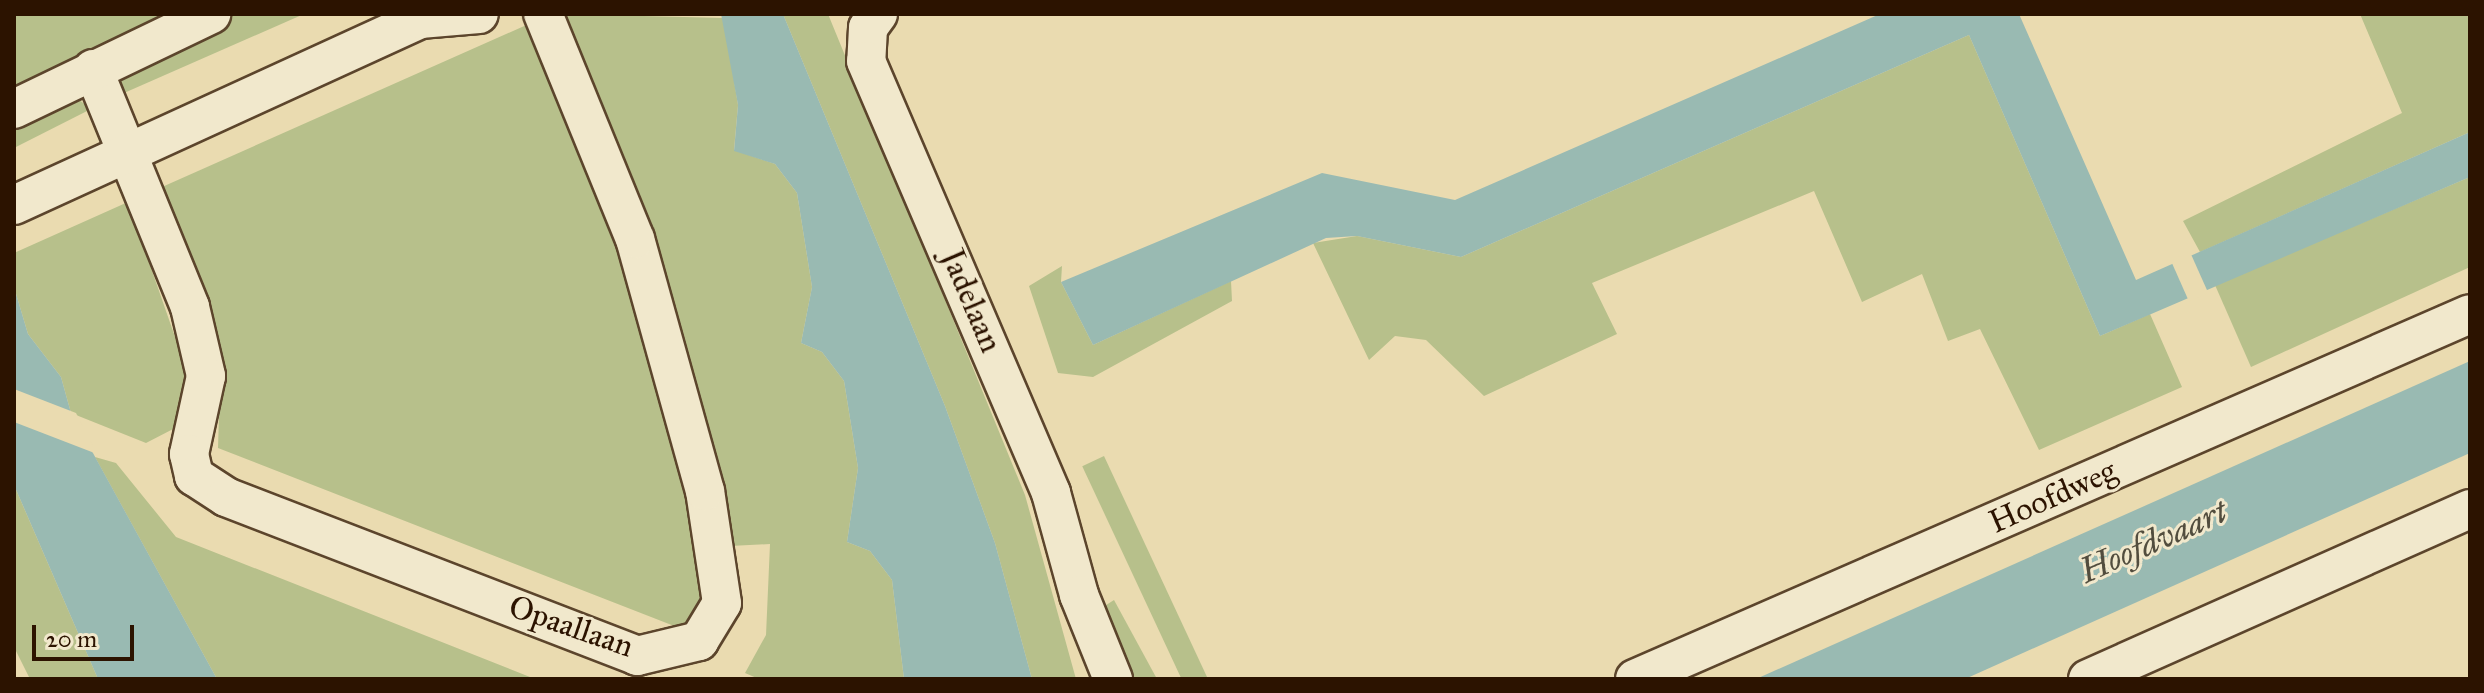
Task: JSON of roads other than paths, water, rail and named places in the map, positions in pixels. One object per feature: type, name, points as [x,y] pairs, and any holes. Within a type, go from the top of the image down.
[{"type":"street","points":[[14,109],[211,14]]},
{"type":"street","points":[[14,205],[126,151],[420,19],[479,14]]},
{"type":"street","name":"Opaallaan","points":[[93,69],[190,307],[206,376],[189,454],[194,476],[226,497],[637,656],[699,641],[722,603],[705,491],[635,239],[543,14]]},
{"type":"street","name":"Jadelaan","points":[[878,14],[868,28],[866,61],[1045,479],[1079,595],[1113,679]]},
{"type":"street","name":"Hoofdweg","points":[[1635,679],[2470,314]]},
{"type":"street","points":[[2088,679],[2470,509]]},
{"type":"street","name":"Jadelaan","points":[[1079,595],[1075,618],[1090,679]]},
{"type":"water","points":[[721,14],[783,14],[945,406],[995,543],[1032,679],[904,679],[892,580],[870,551],[847,542],[858,468],[844,381],[822,352],[801,343],[812,287],[797,193],[775,164],[734,151],[738,105]]},
{"type":"water","points":[[1880,14],[2019,14],[2136,280],[2470,132],[2470,177],[2100,336],[1969,35],[1461,257],[1357,236],[1326,238],[1093,345],[1061,282],[1322,173],[1455,200]]},
{"type":"water","points":[[14,287],[28,334],[61,377],[71,413],[217,679],[98,679],[14,485]]},
{"type":"water","name":"Hoofdvaart","points":[[2470,361],[2470,453],[1965,679],[1756,679]]}]
